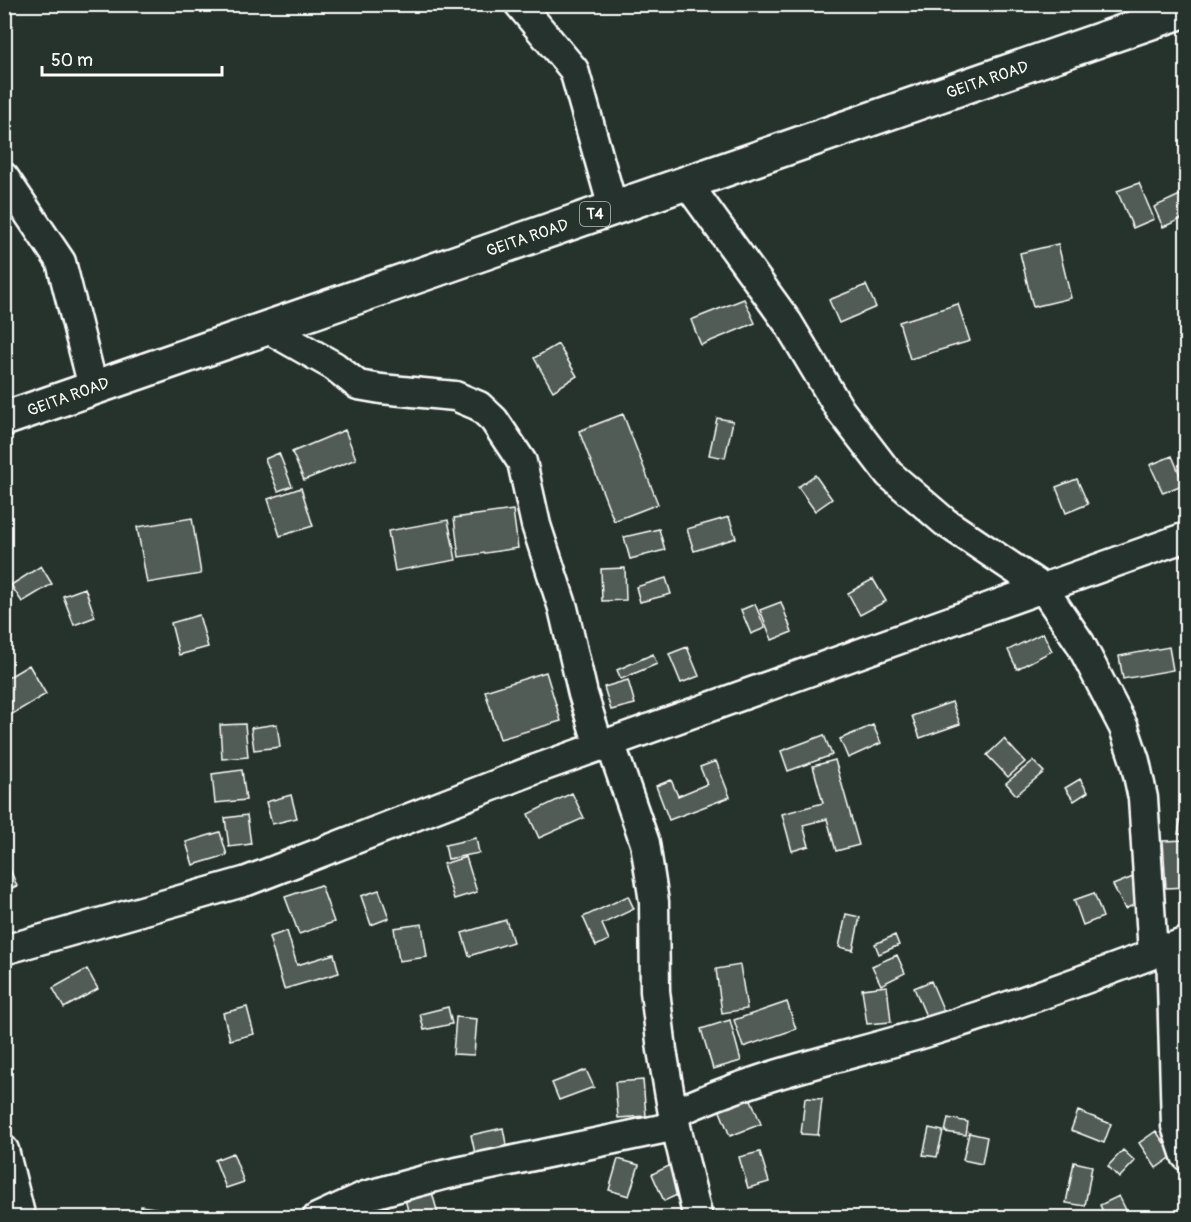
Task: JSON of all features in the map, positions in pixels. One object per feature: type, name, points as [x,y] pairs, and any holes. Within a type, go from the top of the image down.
[{"type":"highway","name":"GEITA ROAD","points":[[4,419],[264,327],[1186,10]]},
{"type":"street","points":[[519,4],[574,70],[613,208]]},
{"type":"street","points":[[4,177],[61,262],[93,387]]},
{"type":"street","points":[[687,183],[788,323],[840,410],[889,474],[945,522],[1044,588],[1080,642],[1124,728],[1135,761],[1143,798],[1170,948],[1176,1126],[1186,1156]]},
{"type":"street","points":[[264,327],[334,366],[358,385],[455,396],[479,406],[494,420],[522,462],[536,525],[563,608],[583,694],[645,843],[654,902],[655,991],[674,1120],[698,1218]]},
{"type":"street","points":[[4,950],[247,881],[604,744],[1186,537]]},
{"type":"street","points":[[317,1218],[365,1196],[674,1120],[708,1098],[791,1069],[929,1031],[1170,948]]},
{"type":"street","points":[[4,1149],[21,1218]]},
{"type":"building","points":[[1139,183],[1154,219],[1133,228],[1117,191]]},
{"type":"building","points":[[1182,194],[1186,204],[1186,217],[1163,227],[1154,207]]},
{"type":"building","points":[[1058,244],[1071,298],[1033,307],[1020,253]]},
{"type":"building","points":[[866,285],[876,307],[839,323],[829,300]]},
{"type":"building","points":[[744,299],[755,323],[701,345],[691,320]]},
{"type":"building","points":[[958,304],[970,341],[910,359],[899,322]]},
{"type":"building","points":[[558,344],[577,376],[553,391],[534,358]]},
{"type":"building","points":[[623,414],[658,504],[614,521],[579,431]]},
{"type":"building","points":[[717,418],[733,421],[725,458],[709,455]]},
{"type":"building","points":[[345,430],[356,459],[304,480],[292,452]]},
{"type":"building","points":[[279,453],[292,486],[278,491],[265,459]]},
{"type":"building","points":[[1172,456],[1184,484],[1163,493],[1150,465]]},
{"type":"building","points":[[815,475],[832,499],[815,511],[798,487]]},
{"type":"building","points":[[1077,479],[1088,504],[1066,513],[1056,487]]},
{"type":"building","points":[[301,488],[313,526],[280,536],[268,499]]},
{"type":"building","points":[[513,510],[518,548],[459,557],[454,518]]},
{"type":"building","points":[[729,517],[736,538],[694,551],[687,529]]},
{"type":"building","points":[[192,518],[201,574],[147,583],[137,527]]},
{"type":"building","points":[[448,520],[456,560],[395,571],[388,531]]},
{"type":"building","points":[[659,529],[665,550],[630,559],[624,537]]},
{"type":"building","points":[[4,557],[8,557],[9,591],[4,591]]},
{"type":"building","points":[[41,566],[52,584],[22,602],[11,585]]},
{"type":"building","points":[[625,568],[626,600],[602,601],[601,569]]},
{"type":"building","points":[[666,578],[671,594],[640,602],[636,587]]},
{"type":"building","points":[[873,579],[886,601],[860,615],[848,593]]},
{"type":"building","points":[[85,588],[95,617],[74,625],[63,596]]},
{"type":"building","points":[[781,602],[792,632],[772,640],[760,610]]},
{"type":"building","points":[[755,604],[765,628],[751,634],[741,610]]},
{"type":"building","points":[[199,615],[208,647],[179,655],[171,623]]},
{"type":"building","points":[[1043,633],[1052,651],[1017,669],[1008,650]]},
{"type":"building","points":[[687,647],[699,676],[681,683],[669,654]]},
{"type":"building","points":[[1169,647],[1173,670],[1123,679],[1119,656]]},
{"type":"building","points":[[653,654],[657,664],[621,679],[617,670]]},
{"type":"building","points":[[29,665],[46,694],[4,719],[4,680]]},
{"type":"building","points":[[546,672],[561,721],[500,739],[485,691]]},
{"type":"building","points":[[628,680],[635,704],[611,710],[604,687]]},
{"type":"building","points":[[952,702],[960,724],[920,738],[912,716]]},
{"type":"building","points":[[245,724],[248,757],[222,759],[220,725]]},
{"type":"building","points":[[277,724],[280,747],[254,750],[251,728]]},
{"type":"building","points":[[873,725],[881,743],[848,758],[840,739]]},
{"type":"building","points":[[824,735],[832,755],[788,771],[781,751]]},
{"type":"building","points":[[1004,739],[1025,762],[1008,777],[987,755]]},
{"type":"building","points":[[835,760],[859,845],[836,851],[827,819],[803,825],[809,846],[792,851],[782,814],[823,803],[813,766]]},
{"type":"building","points":[[716,761],[730,797],[669,820],[656,786],[671,780],[678,796],[707,784],[700,767]]},
{"type":"building","points":[[1033,761],[1044,772],[1016,795],[1006,783]]},
{"type":"building","points":[[242,770],[246,800],[215,803],[212,774]]},
{"type":"building","points":[[1080,779],[1088,792],[1074,801],[1065,788]]},
{"type":"building","points":[[572,793],[584,818],[539,838],[528,814]]},
{"type":"building","points":[[291,795],[297,818],[272,824],[266,802]]},
{"type":"building","points":[[247,815],[251,844],[229,847],[225,818]]},
{"type":"building","points":[[1181,817],[1186,817],[1186,835],[1178,834]]},
{"type":"building","points":[[220,832],[227,855],[193,865],[186,842]]},
{"type":"building","points":[[476,838],[479,853],[448,859],[445,845]]},
{"type":"building","points":[[1186,840],[1186,887],[1166,888],[1163,841]]},
{"type":"building","points":[[466,857],[477,892],[454,899],[443,864]]},
{"type":"building","points":[[9,867],[17,886],[4,891],[4,869]]},
{"type":"building","points":[[1133,877],[1144,900],[1125,909],[1113,885]]},
{"type":"building","points":[[321,885],[334,922],[299,934],[285,897]]},
{"type":"building","points":[[379,890],[389,918],[371,925],[361,896]]},
{"type":"building","points":[[1094,893],[1103,917],[1083,925],[1074,900]]},
{"type":"building","points":[[628,896],[634,909],[602,924],[609,940],[596,946],[583,917]]},
{"type":"building","points":[[846,914],[860,917],[853,950],[839,947]]},
{"type":"building","points":[[506,920],[513,942],[469,956],[462,933]]},
{"type":"building","points":[[422,924],[427,957],[399,961],[394,928]]},
{"type":"building","points":[[287,931],[297,965],[334,954],[339,973],[284,989],[269,937]]},
{"type":"building","points":[[895,935],[899,945],[879,954],[875,944]]},
{"type":"building","points":[[897,955],[905,973],[881,985],[872,966]]},
{"type":"building","points":[[740,965],[747,1009],[722,1013],[716,969]]},
{"type":"building","points":[[87,969],[98,989],[64,1008],[53,988]]},
{"type":"building","points":[[931,981],[946,1016],[929,1023],[914,988]]},
{"type":"building","points":[[887,986],[891,1022],[867,1024],[862,989]]},
{"type":"building","points":[[787,1002],[796,1029],[743,1047],[734,1020]]},
{"type":"building","points":[[247,1007],[254,1034],[230,1040],[223,1013]]},
{"type":"building","points":[[448,1007],[452,1024],[424,1030],[420,1014]]},
{"type":"building","points":[[456,1017],[477,1019],[474,1055],[453,1054]]},
{"type":"building","points":[[730,1020],[741,1061],[713,1069],[701,1029]]},
{"type":"building","points":[[586,1070],[594,1087],[559,1100],[552,1083]]},
{"type":"building","points":[[643,1080],[646,1116],[618,1118],[615,1082]]},
{"type":"building","points":[[750,1097],[761,1124],[730,1136],[719,1109]]},
{"type":"building","points":[[805,1098],[822,1099],[818,1135],[801,1134]]},
{"type":"building","points":[[1078,1111],[1111,1124],[1104,1143],[1071,1130]]},
{"type":"building","points":[[948,1118],[968,1122],[966,1135],[945,1132]]},
{"type":"building","points":[[503,1128],[509,1160],[478,1167],[471,1135]]},
{"type":"building","points":[[929,1128],[943,1131],[937,1157],[923,1155]]},
{"type":"building","points":[[1156,1131],[1173,1156],[1156,1168],[1139,1143]]},
{"type":"building","points":[[969,1133],[987,1137],[982,1164],[963,1160]]},
{"type":"building","points":[[1123,1150],[1135,1161],[1119,1178],[1108,1166]]},
{"type":"building","points":[[760,1152],[769,1182],[748,1188],[739,1157]]},
{"type":"building","points":[[233,1153],[244,1182],[226,1188],[215,1160]]},
{"type":"building","points":[[618,1159],[639,1165],[629,1196],[609,1190]]},
{"type":"building","points":[[1074,1162],[1092,1166],[1085,1206],[1066,1203]]},
{"type":"building","points":[[673,1164],[686,1191],[664,1201],[652,1174]]},
{"type":"building","points":[[432,1192],[439,1218],[410,1218],[405,1199]]},
{"type":"building","points":[[1119,1196],[1130,1218],[1106,1218],[1100,1205]]},
{"type":"building","points":[[369,1204],[393,1209],[391,1218],[366,1218]]},
{"type":"building","points":[[141,1206],[181,1212],[180,1218],[139,1218]]}]
